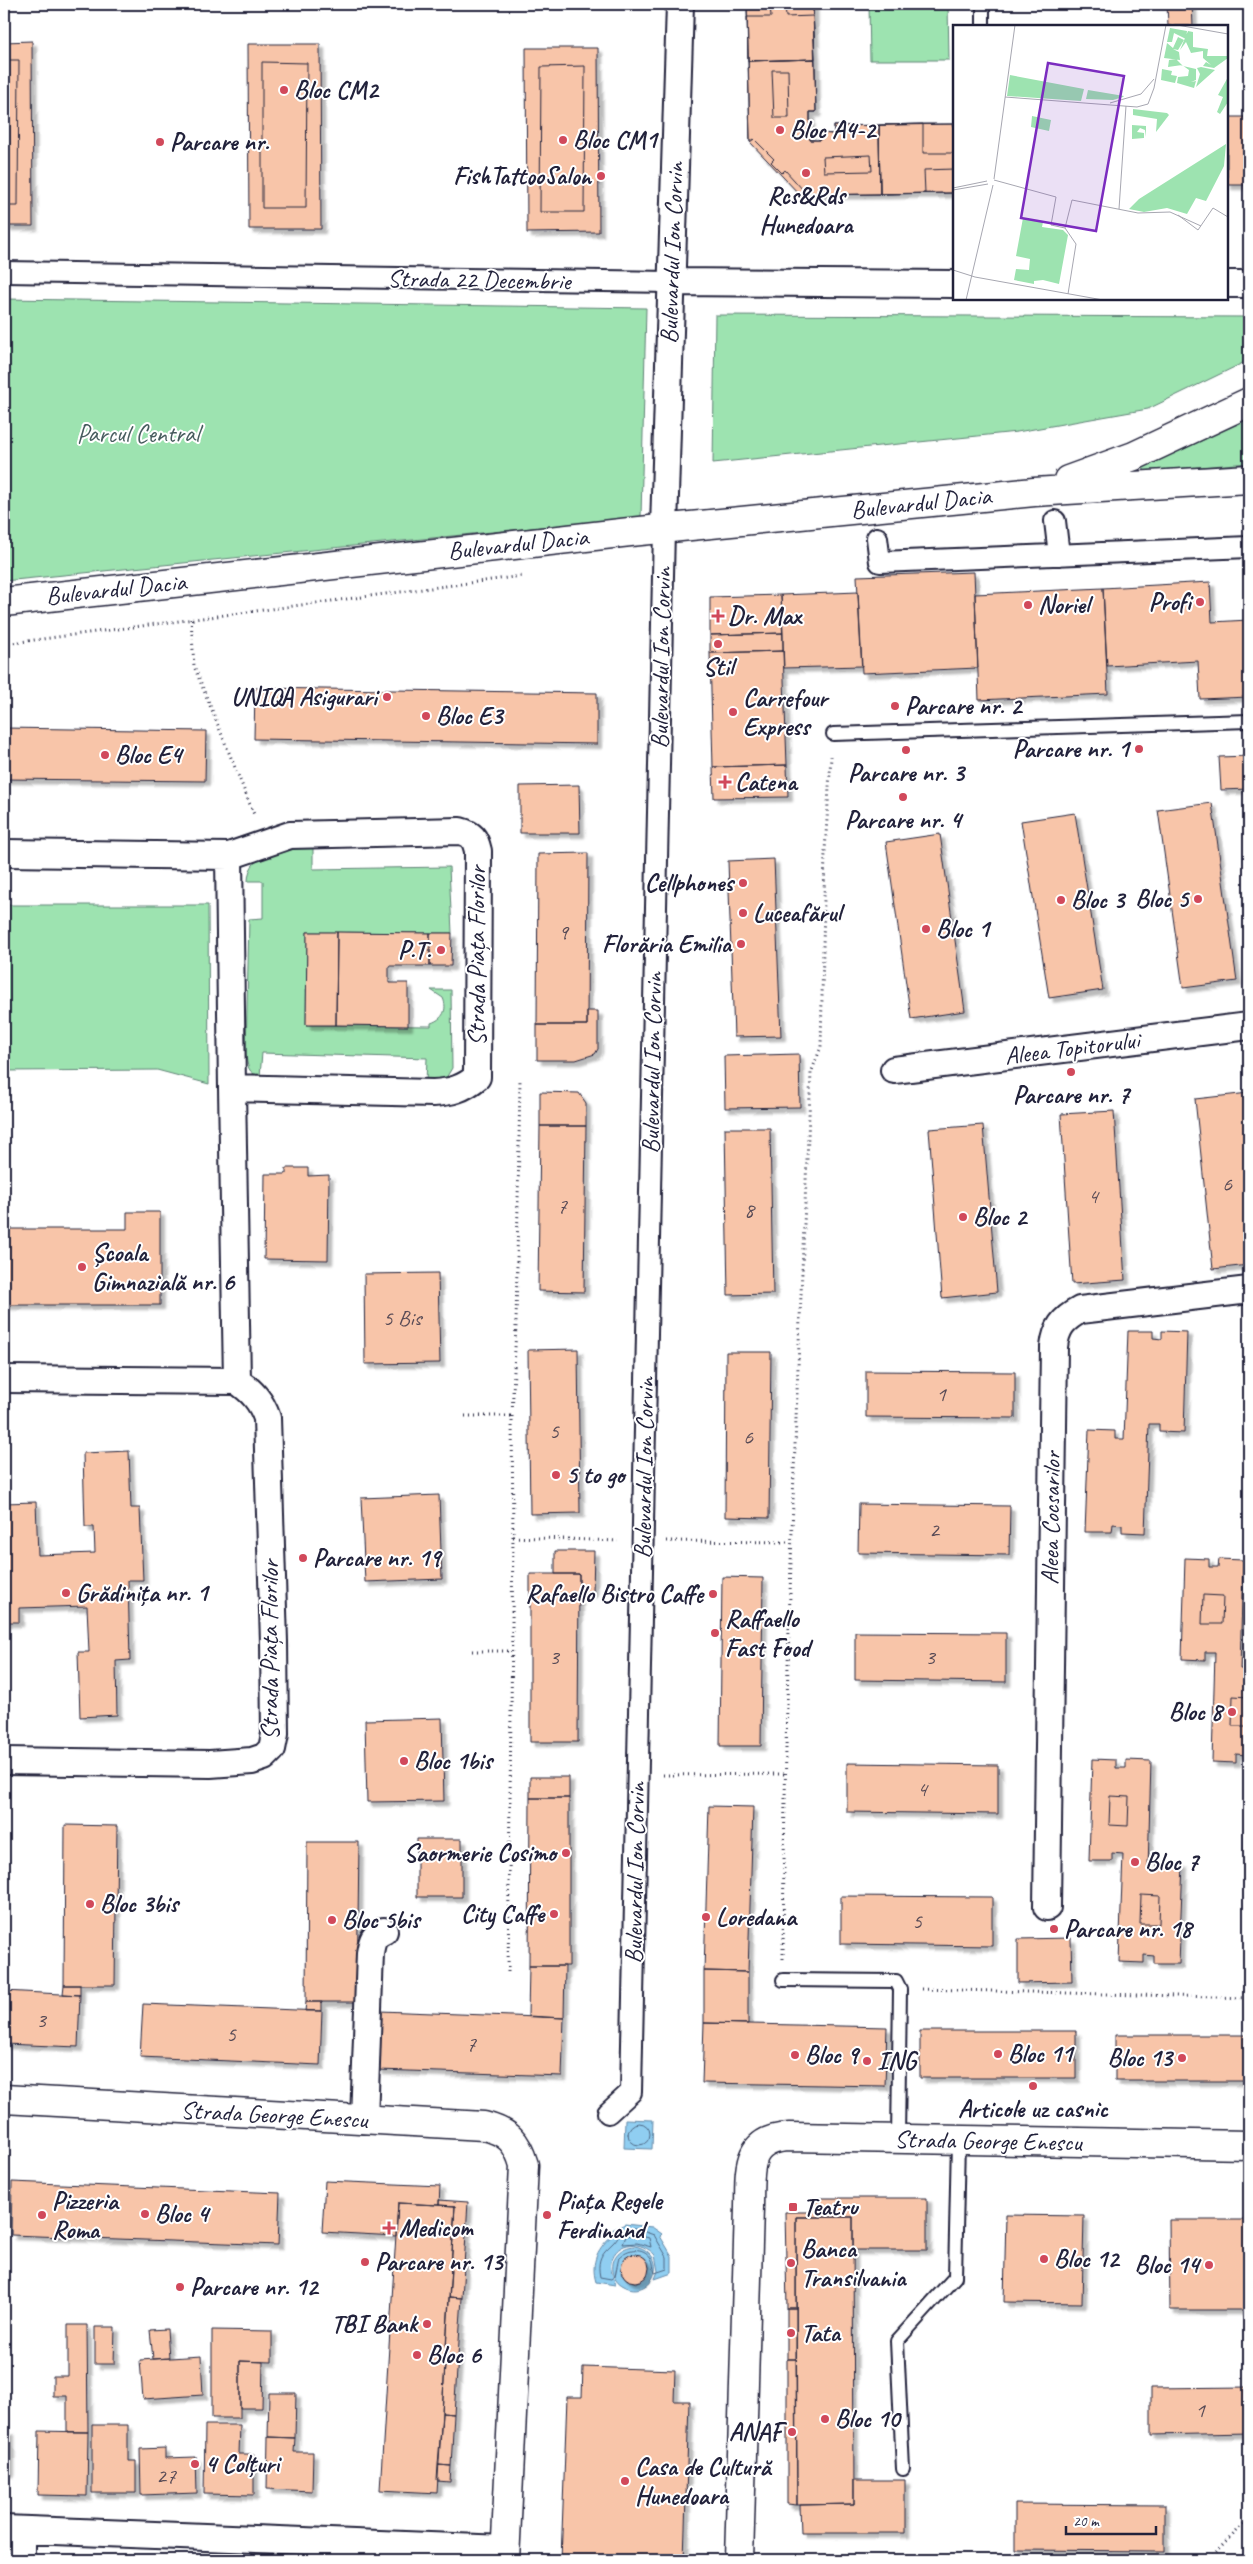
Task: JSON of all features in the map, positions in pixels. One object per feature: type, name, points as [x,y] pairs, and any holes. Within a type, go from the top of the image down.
[{"type":"street","name":"Bulevardul Ion Corvin","points":[[608,2113],[631,2092],[664,528],[680,4]]},
{"type":"street","name":"Strada 22 Decembrie","points":[[4,272],[671,282],[953,284]]},
{"type":"street","points":[[1228,284],[1249,284]]},
{"type":"street","name":"Bulevardul Dacia","points":[[1034,492],[1134,456],[1249,402]]},
{"type":"street","name":"Bulevardul Dacia","points":[[4,602],[664,528],[1034,492],[1249,479]]},
{"type":"street","points":[[1055,521],[1058,555]]},
{"type":"street","points":[[878,538],[880,562],[1249,547]]},
{"type":"street","name":"Strada Piața Florilor","points":[[4,853],[229,856],[290,835],[460,831],[471,834],[476,841],[478,850],[477,1077],[467,1085],[454,1091],[433,1093],[232,1088]]},
{"type":"street","points":[[4,1378],[237,1381],[229,856]]},
{"type":"street","name":"Aleea Topitorului","points":[[894,1070],[1249,1026]]},
{"type":"street","name":"Aleea Cocsarilor","points":[[1047,1907],[1053,1357],[1058,1329],[1066,1318],[1080,1310],[1249,1290]]},
{"type":"street","name":"Strada Piața Florilor","points":[[4,1761],[210,1764],[252,1761],[264,1757],[272,1749],[275,1734],[274,1642],[267,1418],[263,1406],[251,1390],[237,1381]]},
{"type":"street","points":[[364,2120],[370,1953],[372,1941],[376,1934],[384,1931]]},
{"type":"street","name":"Strada George Enescu","points":[[4,2099],[484,2126],[502,2131],[514,2141],[524,2165],[505,2555]]},
{"type":"street","name":"Strada George Enescu","points":[[739,2560],[750,2175],[753,2156],[757,2147],[774,2138],[1249,2145]]},
{"type":"street","points":[[21,2560],[12,2529],[505,2555]]},
{"type":"lane","points":[[983,4],[983,25]]},
{"type":"lane","points":[[833,734],[1249,721]]},
{"type":"lane","points":[[783,1980],[896,1981],[900,1989],[898,2139]]},
{"type":"lane","points":[[903,2469],[897,2341],[954,2277],[958,2141]]},
{"type":"path","points":[[4,644],[526,576]]},
{"type":"path","points":[[191,619],[194,666],[266,843]]},
{"type":"path","points":[[783,1980],[784,1774],[790,1542],[811,1073],[821,1047],[825,851],[833,734]]},
{"type":"path","points":[[508,1972],[513,1538],[512,1416],[516,1326],[520,1078]]},
{"type":"path","points":[[465,1416],[512,1416]]},
{"type":"path","points":[[513,1538],[790,1542]]},
{"type":"path","points":[[472,1651],[512,1652]]},
{"type":"path","points":[[637,1776],[784,1774]]},
{"type":"path","points":[[900,1989],[1249,1998]]},
{"type":"path","points":[[1208,2560],[1249,2519]]},
{"type":"green space","points":[[869,4],[948,4],[949,60],[870,60]]},
{"type":"green space","name":"Parcul Central","points":[[4,299],[646,308],[641,517],[4,581]]},
{"type":"green space","points":[[715,315],[1249,317],[1249,360],[1148,409],[1017,432],[713,463]]},
{"type":"green space","points":[[1249,419],[1249,463],[1146,471],[1142,468]]},
{"type":"green space","points":[[313,842],[313,869],[449,867],[452,933],[307,932],[306,1025],[431,1026],[431,1023],[439,1019],[443,1014],[445,1006],[443,998],[431,990],[451,990],[452,1068],[446,1078],[426,1082],[427,1058],[262,1053],[260,1076],[253,1073],[249,1068],[246,1054],[249,919],[263,918],[263,881],[248,881],[250,871],[263,856],[282,848]]},
{"type":"green space","points":[[4,905],[208,905],[209,1084],[157,1070],[4,1071]]},
{"type":"water","points":[[625,2119],[653,2120],[652,2149],[624,2148]]},
{"type":"water","points":[[625,2224],[652,2227],[662,2234],[660,2236],[672,2256],[672,2273],[655,2279],[658,2271],[655,2255],[643,2247],[630,2245],[619,2249],[611,2262],[615,2285],[596,2282],[594,2268],[597,2255],[614,2234],[612,2230]]},
{"type":"water","points":[[635,2246],[647,2251],[653,2258],[655,2267],[654,2275],[649,2282],[642,2287],[634,2289],[624,2286],[617,2280],[613,2266],[618,2253]],"holes":[[[632,2254],[645,2258],[649,2267],[647,2276],[636,2283],[627,2280],[621,2273],[624,2259]]]},
{"type":"building","points":[[747,4],[813,4],[815,59],[748,61]]},
{"type":"building","points":[[747,4],[813,4],[816,112],[810,112],[810,140],[820,140],[820,133],[834,134],[834,126],[953,124],[953,193],[800,195],[750,142]]},
{"type":"building","points":[[770,4],[785,4],[786,17],[813,16],[815,59],[748,61],[747,17],[771,17]]},
{"type":"building","points":[[1167,4],[1192,4],[1193,25],[1168,25]]},
{"type":"building","points":[[32,41],[33,226],[4,226],[4,42]]},
{"type":"building","name":"Bloc CM2","points":[[248,44],[320,44],[321,229],[249,229]]},
{"type":"building","name":"Bloc CM1","points":[[526,48],[598,48],[599,232],[527,233]]},
{"type":"building","name":"Bloc A4-2","points":[[815,59],[816,112],[810,112],[810,140],[820,140],[820,133],[834,134],[834,126],[879,125],[880,194],[800,195],[804,191],[785,170],[782,173],[771,162],[774,159],[754,139],[750,142],[748,61]]},
{"type":"building","points":[[4,60],[19,60],[18,206],[4,206]]},
{"type":"building","points":[[262,62],[307,63],[306,208],[262,208]]},
{"type":"building","points":[[585,66],[584,212],[540,212],[541,67]]},
{"type":"building","points":[[772,70],[788,70],[789,118],[774,118]]},
{"type":"building","points":[[1228,117],[1249,117],[1249,185],[1228,185]]},
{"type":"building","points":[[923,124],[923,153],[953,153],[953,169],[924,170],[925,193],[880,194],[879,125]]},
{"type":"building","points":[[953,124],[953,193],[880,194],[879,125]]},
{"type":"building","points":[[871,155],[872,171],[824,172],[823,157]]},
{"type":"building","points":[[974,572],[978,668],[862,673],[857,576]]},
{"type":"building","points":[[1210,582],[1212,622],[1249,620],[1249,697],[1200,699],[1198,661],[1107,666],[1103,588]]},
{"type":"building","points":[[1103,588],[1108,694],[979,700],[975,594]]},
{"type":"building","points":[[858,592],[862,666],[784,668],[781,595]]},
{"type":"building","points":[[781,595],[783,633],[710,635],[710,597]]},
{"type":"building","points":[[783,633],[783,651],[710,653],[710,635]]},
{"type":"building","points":[[783,651],[787,765],[713,767],[710,653]]},
{"type":"building","name":"Bloc E3","points":[[255,688],[597,693],[597,744],[254,739]]},
{"type":"building","name":"Bloc E4","points":[[4,728],[206,731],[205,781],[4,779]]},
{"type":"building","points":[[1249,756],[1249,789],[1221,790],[1219,757]]},
{"type":"building","points":[[787,765],[788,797],[714,798],[713,767]]},
{"type":"building","points":[[579,785],[580,833],[520,833],[520,786]]},
{"type":"building","name":"Bloc 5","points":[[1212,803],[1237,981],[1183,988],[1158,810]]},
{"type":"building","name":"Bloc 3","points":[[1075,813],[1103,990],[1049,998],[1021,821]]},
{"type":"building","name":"Bloc 1","points":[[940,834],[965,1011],[911,1019],[886,842]]},
{"type":"building","points":[[588,853],[587,1025],[537,1025],[538,854]]},
{"type":"building","points":[[774,859],[781,1036],[734,1037],[728,861]]},
{"type":"building","points":[[307,932],[337,932],[336,1025],[306,1025]]},
{"type":"building","points":[[337,932],[430,933],[430,966],[389,966],[389,983],[408,983],[408,1026],[336,1025]]},
{"type":"building","name":"P.T.","points":[[430,933],[452,933],[451,966],[430,966]]},
{"type":"building","points":[[587,1011],[598,1011],[598,1049],[595,1054],[576,1060],[537,1060],[537,1025],[587,1025]]},
{"type":"building","points":[[799,1054],[800,1107],[725,1108],[724,1056]]},
{"type":"building","points":[[540,1092],[579,1093],[586,1103],[586,1126],[540,1126]]},
{"type":"building","points":[[1249,1093],[1249,1265],[1213,1269],[1195,1099]]},
{"type":"building","points":[[1114,1111],[1125,1280],[1072,1284],[1061,1114]]},
{"type":"building","name":"Bloc 2","points":[[983,1125],[997,1292],[942,1298],[929,1129]]},
{"type":"building","points":[[540,1126],[586,1126],[584,1292],[538,1291]]},
{"type":"building","points":[[725,1128],[770,1128],[773,1294],[728,1295]]},
{"type":"building","points":[[286,1168],[308,1168],[308,1176],[329,1175],[328,1260],[264,1259],[265,1174],[286,1174]]},
{"type":"building","name":"Școala Gimnazială nr. 6","points":[[127,1212],[160,1212],[160,1305],[4,1305],[4,1229],[127,1229]]},
{"type":"building","points":[[438,1273],[440,1363],[365,1364],[364,1274]]},
{"type":"building","points":[[1128,1331],[1153,1331],[1153,1338],[1162,1339],[1162,1331],[1187,1332],[1184,1433],[1159,1432],[1159,1424],[1149,1424],[1145,1533],[1122,1532],[1122,1525],[1113,1524],[1112,1532],[1085,1532],[1089,1430],[1115,1431],[1115,1439],[1124,1439]]},
{"type":"building","points":[[578,1349],[580,1513],[530,1514],[528,1350]]},
{"type":"building","points":[[726,1352],[771,1352],[769,1518],[725,1517]]},
{"type":"building","points":[[866,1371],[1015,1372],[1015,1418],[866,1417]]},
{"type":"building","name":"Grădinița nr. 1","points":[[129,1451],[131,1508],[140,1508],[143,1580],[128,1580],[130,1660],[116,1661],[117,1715],[80,1717],[78,1652],[89,1652],[87,1606],[19,1608],[19,1622],[4,1622],[4,1503],[36,1502],[38,1555],[95,1553],[94,1527],[85,1527],[83,1453]]},
{"type":"building","points":[[439,1495],[442,1579],[365,1582],[361,1498]]},
{"type":"building","points":[[859,1504],[1010,1506],[1009,1555],[858,1553]]},
{"type":"building","points":[[555,1551],[594,1551],[593,1593],[579,1593],[579,1574],[555,1574]]},
{"type":"building","name":"Bloc 8","points":[[1185,1558],[1209,1559],[1209,1567],[1218,1567],[1219,1559],[1243,1560],[1240,1669],[1249,1669],[1249,1864],[1244,1864],[1246,1755],[1236,1754],[1236,1763],[1212,1762],[1215,1652],[1205,1652],[1205,1660],[1182,1659]]},
{"type":"building","points":[[530,1574],[579,1574],[578,1742],[530,1742]]},
{"type":"building","points":[[722,1577],[763,1578],[761,1746],[720,1746]]},
{"type":"building","points":[[1203,1595],[1223,1596],[1222,1624],[1202,1624]]},
{"type":"building","points":[[855,1632],[1006,1633],[1006,1682],[855,1680]]},
{"type":"building","points":[[1233,1696],[1249,1697],[1249,1726],[1232,1726]]},
{"type":"building","name":"Bloc 1bis","points":[[442,1718],[444,1801],[367,1802],[365,1720]]},
{"type":"building","name":"Bloc 7","points":[[1092,1759],[1116,1760],[1116,1768],[1126,1768],[1126,1760],[1151,1761],[1148,1870],[1157,1870],[1157,1862],[1183,1863],[1179,1964],[1154,1964],[1154,1956],[1144,1955],[1144,1963],[1119,1962],[1123,1854],[1112,1853],[1112,1861],[1089,1861]]},
{"type":"building","points":[[847,1763],[998,1765],[998,1814],[847,1812]]},
{"type":"building","points":[[530,1777],[569,1777],[569,1798],[530,1798]]},
{"type":"building","points":[[1110,1796],[1129,1797],[1128,1826],[1109,1825]]},
{"type":"building","points":[[530,1798],[569,1798],[569,1966],[529,1966]]},
{"type":"building","points":[[709,1806],[753,1807],[748,1972],[704,1971]]},
{"type":"building","name":"Bloc 3bis","points":[[65,1825],[117,1826],[115,1985],[64,1985]]},
{"type":"building","points":[[417,1839],[462,1839],[462,1897],[417,1897]]},
{"type":"building","name":"Bloc 5bis","points":[[307,1842],[359,1842],[357,2002],[306,2002]]},
{"type":"building","points":[[1141,1895],[1160,1896],[1159,1924],[1140,1924]]},
{"type":"building","points":[[841,1896],[992,1897],[992,1946],[841,1944]]},
{"type":"building","points":[[1071,1938],[1072,1982],[1018,1983],[1018,1939]]},
{"type":"building","points":[[529,1966],[565,1966],[564,2018],[528,2016]]},
{"type":"building","points":[[704,1971],[748,1972],[748,2024],[704,2023]]},
{"type":"building","points":[[64,1985],[80,1985],[80,1995],[63,1994]]},
{"type":"building","points":[[4,1991],[80,1995],[78,2047],[4,2044]]},
{"type":"building","points":[[306,2002],[322,2002],[322,2011],[305,2011]]},
{"type":"building","points":[[143,2004],[322,2011],[320,2065],[140,2057]]},
{"type":"building","points":[[380,2011],[564,2018],[562,2076],[378,2070]]},
{"type":"building","name":"Bloc 9","points":[[704,2023],[887,2027],[885,2086],[702,2083]]},
{"type":"building","name":"Bloc 11","points":[[920,2031],[1076,2031],[1076,2078],[920,2078]]},
{"type":"building","name":"Bloc 13","points":[[1115,2035],[1249,2035],[1249,2081],[1115,2081]]},
{"type":"building","points":[[325,2181],[440,2186],[439,2205],[398,2203],[396,2236],[322,2232]]},
{"type":"building","name":"Bloc 4","points":[[12,2182],[280,2193],[278,2245],[11,2235]]},
{"type":"building","points":[[812,2198],[927,2198],[927,2250],[853,2250],[853,2217],[812,2217]]},
{"type":"building","points":[[439,2200],[468,2202],[462,2298],[449,2297],[455,2206],[439,2205]]},
{"type":"building","name":"Bloc 6","points":[[398,2203],[455,2206],[437,2493],[380,2490]]},
{"type":"building","name":"Banca Transilvania","points":[[785,2212],[812,2212],[812,2217],[796,2217],[796,2308],[787,2308]]},
{"type":"building","name":"Bloc 12","points":[[1006,2215],[1084,2216],[1082,2303],[1004,2302]]},
{"type":"building","name":"Bloc 10","points":[[796,2217],[853,2217],[854,2504],[797,2505]]},
{"type":"building","name":"Bloc 14","points":[[1169,2220],[1249,2220],[1249,2310],[1170,2310]]},
{"type":"building","points":[[635,2254],[645,2258],[649,2268],[645,2278],[635,2282],[625,2278],[621,2268],[625,2258]]},
{"type":"building","points":[[449,2297],[462,2298],[454,2414],[442,2413]]},
{"type":"building","name":"Tata","points":[[787,2308],[796,2308],[796,2359],[787,2359]]},
{"type":"building","points":[[68,2325],[87,2325],[88,2432],[67,2432],[67,2396],[53,2396],[53,2376],[68,2376]]},
{"type":"building","points":[[95,2327],[115,2327],[114,2364],[95,2364]]},
{"type":"building","points":[[167,2329],[169,2358],[153,2359],[150,2330]]},
{"type":"building","points":[[212,2330],[272,2331],[272,2362],[240,2361],[240,2418],[212,2418]]},
{"type":"building","points":[[201,2356],[203,2395],[143,2399],[140,2360]]},
{"type":"building","name":"ANAF","points":[[787,2359],[796,2359],[797,2505],[787,2504]]},
{"type":"building","points":[[240,2361],[263,2362],[262,2408],[240,2408]]},
{"type":"building","name":"Casa de Cultură Hunedoara","points":[[583,2367],[675,2370],[674,2401],[689,2401],[684,2560],[561,2560],[567,2397],[582,2397]]},
{"type":"building","points":[[1249,2387],[1249,2433],[1151,2435],[1151,2388]]},
{"type":"building","points":[[269,2393],[296,2393],[295,2438],[268,2437]]},
{"type":"building","points":[[442,2413],[454,2414],[451,2466],[438,2465]]},
{"type":"building","points":[[92,2425],[128,2425],[128,2461],[136,2461],[136,2493],[92,2493]]},
{"type":"building","points":[[205,2425],[240,2425],[239,2454],[254,2454],[254,2495],[204,2494]]},
{"type":"building","points":[[4,2430],[10,2430],[10,2472],[4,2472]]},
{"type":"building","points":[[39,2431],[88,2432],[87,2496],[38,2495]]},
{"type":"building","points":[[268,2437],[295,2438],[294,2452],[313,2452],[312,2491],[267,2489]]},
{"type":"building","points":[[165,2448],[165,2458],[196,2457],[197,2493],[141,2495],[140,2449]]},
{"type":"building","points":[[438,2465],[451,2466],[450,2482],[437,2481]]},
{"type":"building","points":[[854,2480],[905,2480],[905,2533],[801,2533],[800,2505],[854,2504]]},
{"type":"building","points":[[1015,2504],[1165,2505],[1165,2551],[1015,2550]]},
{"type":"place","name":"Bloc CM2","points":[[284,90]]},
{"type":"place","name":"Bloc A4-2","points":[[780,130]]},
{"type":"place","name":"Bloc CM1","points":[[563,140]]},
{"type":"place","name":"Parcare nr.","points":[[160,142]]},
{"type":"place","name":"Rcs&Rds Hunedoara","points":[[806,173]]},
{"type":"place","name":"FishTattooSalon","points":[[601,176]]},
{"type":"place","name":"Profi","points":[[1200,602]]},
{"type":"place","name":"Noriel","points":[[1028,605]]},
{"type":"place","name":"Dr. Max","points":[[718,616]]},
{"type":"place","name":"Stil","points":[[718,644]]},
{"type":"place","name":"UNIQA Asigurari","points":[[387,697]]},
{"type":"place","name":"Parcare nr. 2","points":[[895,706]]},
{"type":"place","name":"Carrefour Express","points":[[733,712]]},
{"type":"place","name":"Bloc E3","points":[[426,716]]},
{"type":"place","name":"Parcare nr. 1","points":[[1139,749]]},
{"type":"place","name":"Parcare nr. 3","points":[[906,750]]},
{"type":"place","name":"Bloc E4","points":[[105,755]]},
{"type":"place","name":"Catena","points":[[725,782]]},
{"type":"place","name":"Parcare nr. 4","points":[[903,797]]},
{"type":"place","name":"Cellphones","points":[[743,883]]},
{"type":"place","name":"Bloc 5","points":[[1198,899]]},
{"type":"place","name":"Bloc 3","points":[[1061,900]]},
{"type":"place","name":"Luceafărul","points":[[743,913]]},
{"type":"place","name":"Bloc 1","points":[[926,929]]},
{"type":"place","name":"Florăria Emilia","points":[[741,944]]},
{"type":"place","name":"P.T.","points":[[441,950]]},
{"type":"place","name":"Parcare nr. 7","points":[[1071,1072]]},
{"type":"place","name":"Bloc 2","points":[[963,1217]]},
{"type":"place","name":"Școala Gimnazială nr. 6","points":[[82,1267]]},
{"type":"place","name":"5 to go","points":[[556,1475]]},
{"type":"place","name":"Parcare nr. 19","points":[[303,1558]]},
{"type":"place","name":"Grădinița nr. 1","points":[[66,1593]]},
{"type":"place","name":"Rafaello Bistro Caffe","points":[[713,1594]]},
{"type":"place","name":"Raffaello Fast Food","points":[[715,1633]]},
{"type":"place","name":"Bloc 8","points":[[1232,1712]]},
{"type":"place","name":"Bloc 1bis","points":[[404,1761]]},
{"type":"place","name":"Saormerie Cosimo","points":[[566,1853]]},
{"type":"place","name":"Bloc 7","points":[[1135,1862]]},
{"type":"place","name":"Bloc 3bis","points":[[90,1904]]},
{"type":"place","name":"City Caffe","points":[[554,1914]]},
{"type":"place","name":"Loredana","points":[[706,1917]]},
{"type":"place","name":"Bloc 5bis","points":[[332,1920]]},
{"type":"place","name":"Parcare nr. 18","points":[[1054,1929]]},
{"type":"place","name":"Bloc 11","points":[[998,2054]]},
{"type":"place","name":"Bloc 9","points":[[795,2055]]},
{"type":"place","name":"Bloc 13","points":[[1182,2058]]},
{"type":"place","name":"ING","points":[[867,2061]]},
{"type":"place","name":"Articole uz casnic","points":[[1033,2086]]},
{"type":"place","name":"Teatru","points":[[793,2207]]},
{"type":"place","name":"Bloc 4","points":[[145,2214]]},
{"type":"place","name":"Pizzeria Roma","points":[[42,2215]]},
{"type":"place","name":"Piața Regele Ferdinand","points":[[547,2215]]},
{"type":"place","name":"Medicom","points":[[389,2228]]},
{"type":"place","name":"Bloc 12","points":[[1044,2259]]},
{"type":"place","name":"Parcare nr. 13","points":[[365,2262]]},
{"type":"place","name":"Banca Transilvania","points":[[791,2263]]},
{"type":"place","name":"Bloc 14","points":[[1209,2265]]},
{"type":"place","name":"Parcare nr. 12","points":[[180,2287]]},
{"type":"place","name":"TBI Bank","points":[[427,2324]]},
{"type":"place","name":"Tata","points":[[791,2333]]},
{"type":"place","name":"Bloc 6","points":[[417,2355]]},
{"type":"place","name":"Bloc 10","points":[[825,2419]]},
{"type":"place","name":"ANAF","points":[[792,2432]]},
{"type":"place","name":"4 Colțuri","points":[[195,2464]]},
{"type":"place","name":"Casa de Cultură Hunedoara","points":[[625,2481]]}]
